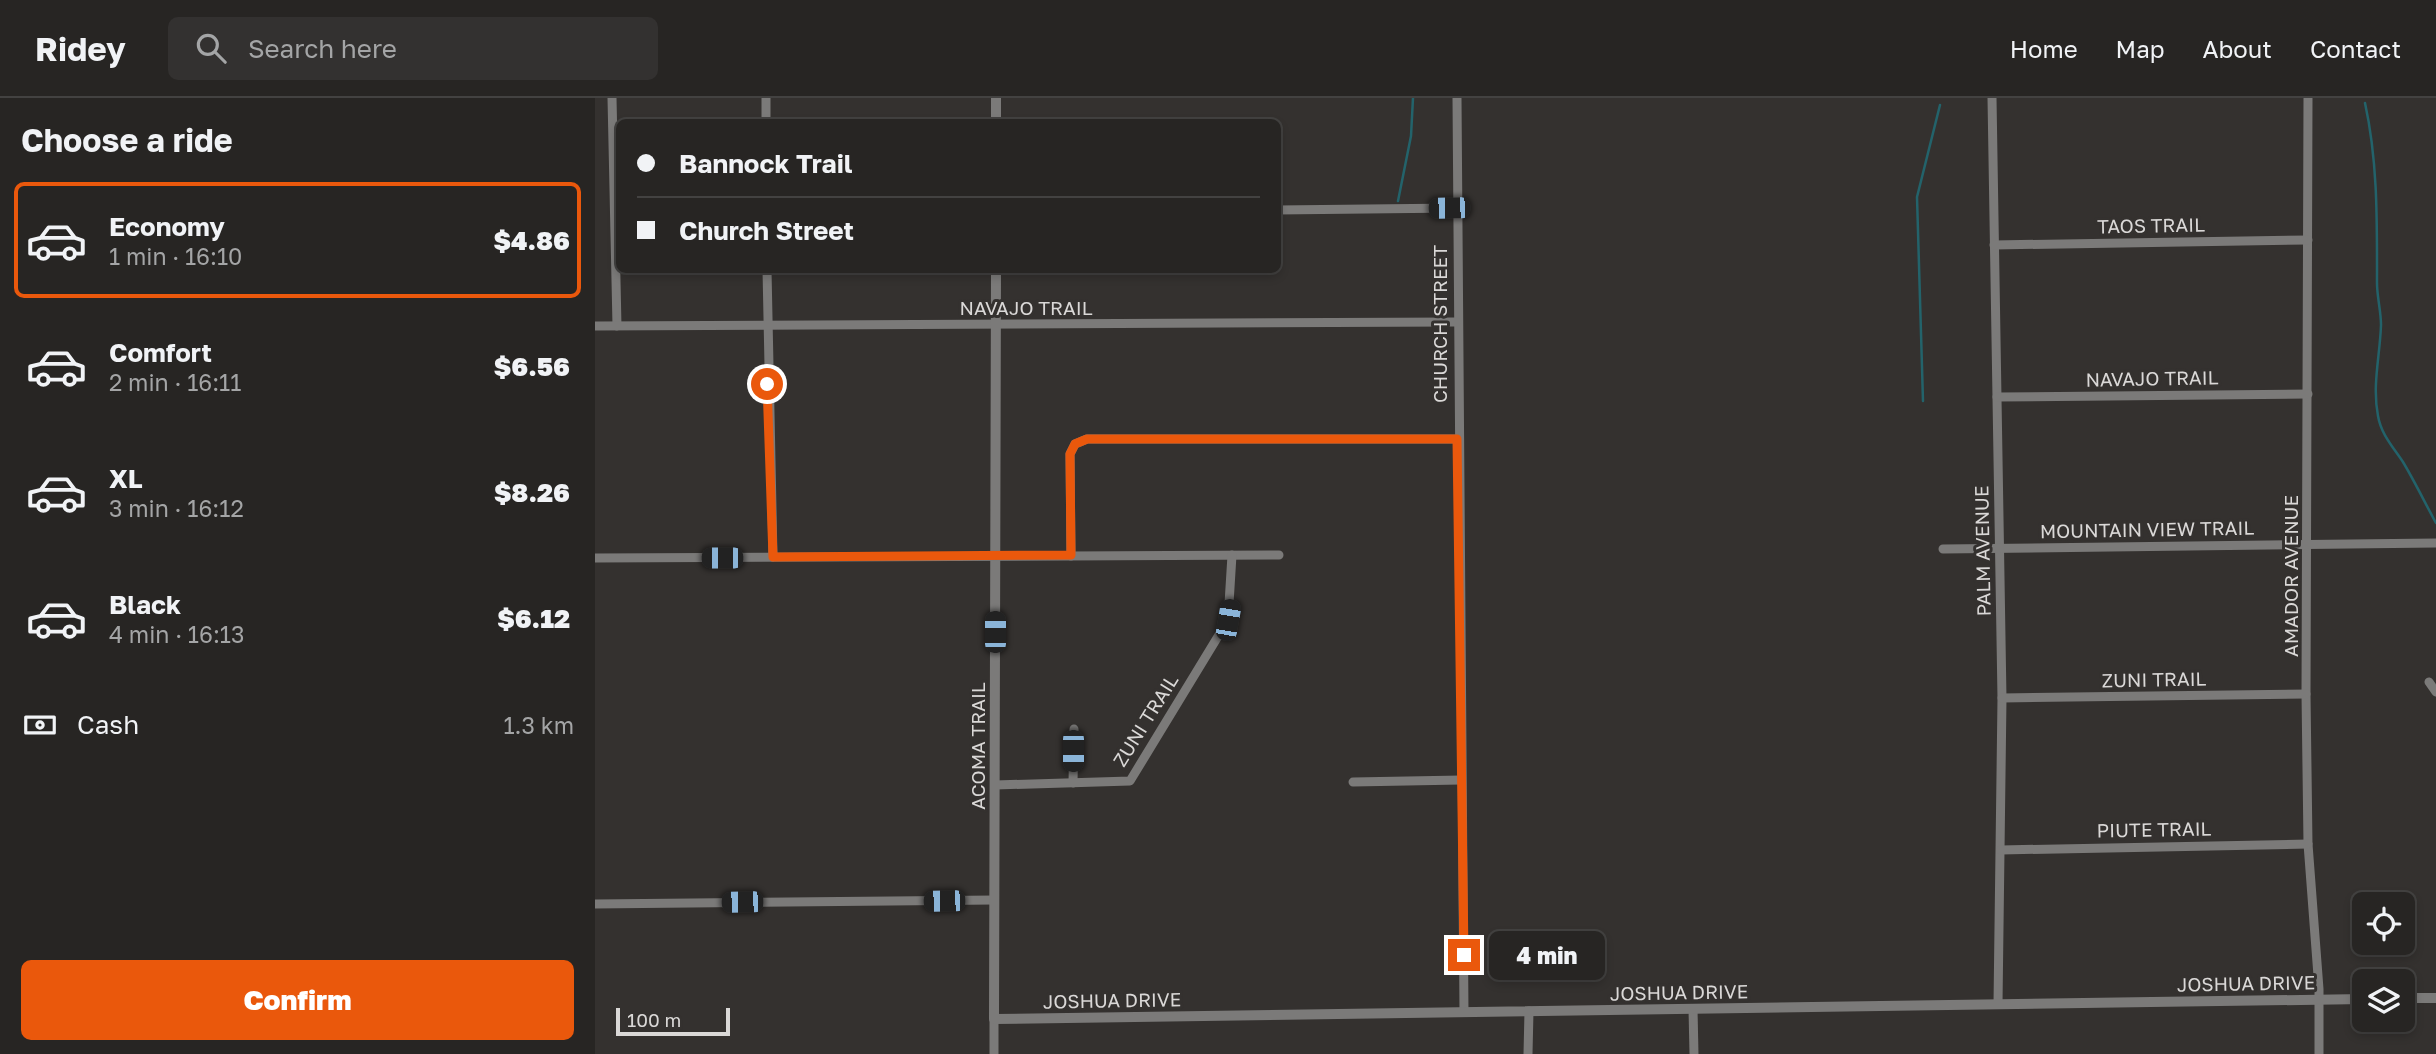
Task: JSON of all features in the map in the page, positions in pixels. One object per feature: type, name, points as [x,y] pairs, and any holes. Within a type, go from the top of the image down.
[{"type":"street","points":[[612,98],[617,326]]},
{"type":"street","points":[[766,98],[766,119]]},
{"type":"street","points":[[996,98],[996,119]]},
{"type":"street","name":"CHURCH STREET","points":[[1457,98],[1456,322],[1464,1012]]},
{"type":"street","name":"PALM AVENUE","points":[[1992,98],[2002,698],[1998,1004]]},
{"type":"street","name":"AMADOR AVENUE","points":[[2308,98],[2308,844],[2319,1000],[2319,1054]]},
{"type":"street","points":[[1281,210],[1457,208]]},
{"type":"street","name":"TAOS TRAIL","points":[[1994,245],[2308,240]]},
{"type":"street","points":[[767,273],[773,557]]},
{"type":"street","name":"ACOMA TRAIL","points":[[994,1054],[996,273]]},
{"type":"street","name":"NAVAJO TRAIL","points":[[595,326],[1456,322]]},
{"type":"street","name":"NAVAJO TRAIL","points":[[1997,397],[2308,394]]},
{"type":"street","points":[[1071,555],[1070,454],[1075,444],[1087,439],[1457,439]]},
{"type":"street","name":"MOUNTAIN VIEW TRAIL","points":[[1943,549],[2436,543]]},
{"type":"street","name":"ZUNI TRAIL","points":[[995,785],[1130,781],[1228,620],[1233,555]]},
{"type":"street","points":[[595,558],[1279,555]]},
{"type":"street","points":[[2429,682],[2436,692]]},
{"type":"street","name":"ZUNI TRAIL","points":[[2002,698],[2307,694]]},
{"type":"street","points":[[1073,783],[1074,729]]},
{"type":"street","points":[[1353,782],[1461,780]]},
{"type":"street","name":"PIUTE TRAIL","points":[[2001,850],[2308,844]]},
{"type":"street","points":[[595,904],[994,900]]},
{"type":"street","points":[[2415,998],[2436,998]]},
{"type":"street","name":"JOSHUA DRIVE","points":[[994,1019],[2352,999]]},
{"type":"street","points":[[1693,1009],[1694,1054]]},
{"type":"street","points":[[1528,1054],[1529,1011]]},
{"type":"waterway","points":[[1398,201],[1411,136],[1413,98]]},
{"type":"waterway","points":[[2365,103],[2376,193],[2377,288],[2381,325],[2376,382],[2378,416],[2385,435],[2436,523]]},
{"type":"waterway","points":[[1923,401],[1917,197],[1940,105]]},
{"type":"route","points":[[767,384],[773,557],[1071,555],[1070,454],[1075,444],[1087,439],[1457,439],[1464,955]]}]
